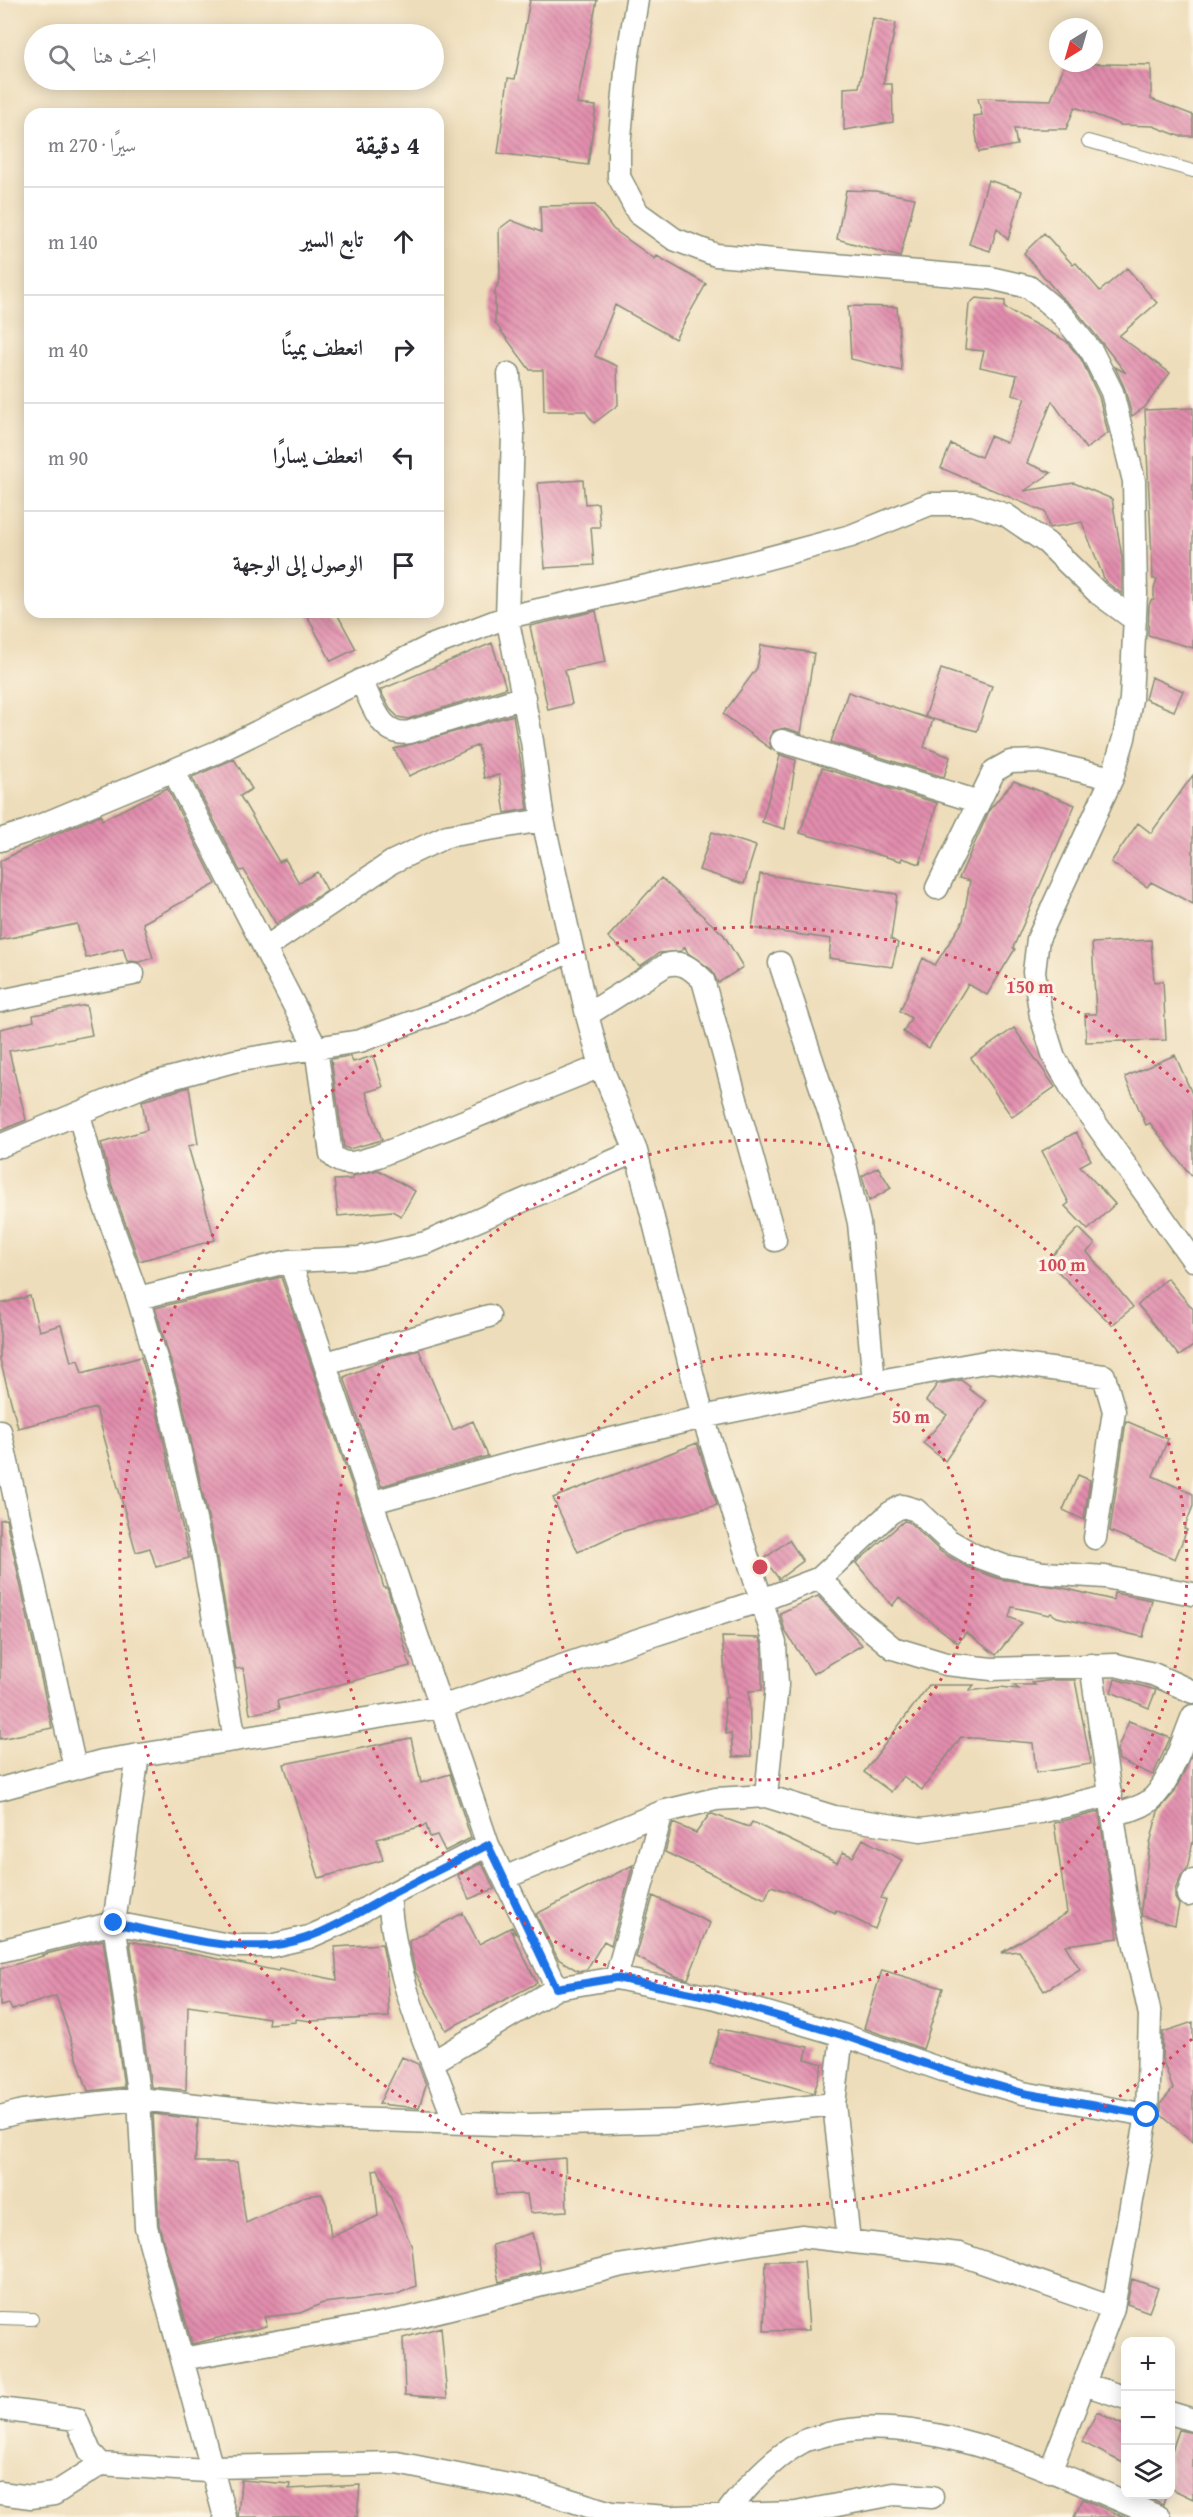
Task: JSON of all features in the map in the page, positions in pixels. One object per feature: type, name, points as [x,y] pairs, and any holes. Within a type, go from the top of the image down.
[{"type":"street","points":[[637,0],[627,61],[619,148],[619,177],[638,213],[674,239],[716,255],[990,278],[1029,287],[1062,316],[1092,352],[1112,392],[1134,481],[1135,620],[1131,699],[1124,738],[1113,778],[1038,939],[1034,972],[1041,1016],[1054,1057],[1076,1096],[1193,1260]]},
{"type":"street","points":[[509,374],[513,436],[507,617],[524,698],[543,820],[571,950],[601,1066],[636,1151],[703,1417],[775,1643],[777,1685],[766,1796]]},
{"type":"street","points":[[0,840],[25,832],[217,752],[431,646],[507,617],[742,565],[851,536],[930,504],[973,504],[1006,515],[1047,543],[1098,593],[1135,620]]},
{"type":"street","points":[[361,680],[384,725],[399,733],[410,732],[524,698]]},
{"type":"street","points":[[782,741],[979,802]]},
{"type":"street","points":[[937,888],[994,771],[1010,762],[1039,760],[1113,778]]},
{"type":"street","points":[[173,770],[316,1048],[331,1154],[338,1162],[346,1164],[378,1156],[601,1066]]},
{"type":"street","points":[[265,948],[392,862],[447,836],[543,820]]},
{"type":"street","points":[[0,1146],[146,1085],[234,1061],[360,1041],[465,1002],[571,950]]},
{"type":"street","points":[[587,1015],[666,965],[676,962],[692,969],[703,980],[775,1240]]},
{"type":"street","points":[[780,963],[842,1151],[860,1223],[874,1382]]},
{"type":"street","points":[[0,1001],[133,974]]},
{"type":"street","points":[[79,1114],[99,1190],[138,1298],[168,1399],[200,1539],[235,1740]]},
{"type":"street","points":[[138,1298],[290,1261],[359,1258],[426,1243],[636,1151]]},
{"type":"street","points":[[290,1261],[488,1845],[556,1988]]},
{"type":"street","points":[[326,1363],[489,1316]]},
{"type":"street","points":[[373,1502],[517,1462],[703,1417],[991,1361],[1104,1376],[1114,1411],[1095,1538]]},
{"type":"street","points":[[0,1431],[75,1768]]},
{"type":"street","points":[[0,1789],[75,1768],[138,1755],[441,1707],[762,1600],[820,1578],[890,1513],[902,1506],[916,1510],[948,1540],[974,1555],[1004,1566],[1044,1573],[1105,1577],[1193,1594]]},
{"type":"street","points":[[820,1578],[853,1615],[893,1648],[946,1664],[992,1669],[1116,1665],[1153,1674],[1193,1692]]},
{"type":"street","points":[[1050,2472],[1113,2308],[1147,2115],[1150,2015],[1126,1904],[1091,1665]]},
{"type":"street","points":[[504,1878],[662,1812],[716,1799],[766,1796],[834,1817],[921,1830],[1112,1804],[1138,1807],[1151,1800],[1169,1774],[1193,1716]]},
{"type":"street","points":[[138,1755],[114,1923],[139,2099],[146,2227],[225,2517]]},
{"type":"street","points":[[616,1978],[662,1812]]},
{"type":"street","points":[[0,1952],[114,1923],[234,1946],[270,1946],[309,1937],[488,1845]]},
{"type":"street","points":[[389,1895],[391,1931],[403,1984],[455,2122]]},
{"type":"street","points":[[433,2062],[556,1988],[616,1978],[716,1998],[842,2035],[943,2070],[1023,2093],[1147,2115]]},
{"type":"street","points":[[842,2035],[834,2104],[849,2241]]},
{"type":"street","points":[[0,2117],[23,2111],[139,2099],[319,2118],[527,2125],[678,2121],[834,2104]]},
{"type":"street","points":[[182,2359],[410,2318],[618,2266],[801,2236],[959,2254],[1113,2308]]},
{"type":"street","points":[[1084,2384],[1121,2397]]},
{"type":"street","points":[[0,2409],[75,2419],[90,2452],[101,2464]]},
{"type":"street","points":[[1175,2415],[1193,2420]]},
{"type":"street","points":[[726,2514],[747,2485],[803,2441],[848,2429],[891,2428],[932,2433],[976,2445],[1050,2472],[1159,2517]]},
{"type":"street","points":[[0,2493],[45,2497],[54,2494],[101,2464],[206,2471],[211,2467],[397,2463],[544,2492],[611,2513],[668,2517]]},
{"type":"street","points":[[676,2517],[726,2514],[798,2515],[894,2494],[932,2497]]},
{"type":"lane","points":[[1088,141],[1193,171]]},
{"type":"lane","points":[[0,2318],[32,2319]]},
{"type":"building","points":[[530,0],[597,0],[577,104],[596,106],[588,165],[498,153],[508,78],[515,79]]},
{"type":"building","points":[[873,18],[896,23],[883,84],[892,84],[893,122],[844,130],[844,88],[859,87]]},
{"type":"building","points":[[1103,64],[1151,65],[1151,99],[1193,115],[1193,136],[1179,136],[1153,126],[1121,125],[1075,107],[1066,129],[1014,129],[1017,145],[979,152],[973,116],[982,115],[978,98],[1051,100],[1062,72],[1103,72]]},
{"type":"building","points":[[988,180],[1022,191],[1008,240],[997,228],[990,251],[969,244]]},
{"type":"building","points":[[846,190],[875,191],[915,198],[900,257],[837,239]]},
{"type":"building","points":[[595,205],[613,229],[655,259],[657,256],[706,284],[675,339],[615,305],[595,356],[617,366],[618,405],[594,423],[585,411],[544,411],[543,370],[530,370],[495,323],[495,291],[500,279],[499,229],[511,220],[541,232],[540,206]]},
{"type":"building","points":[[1044,233],[1073,265],[1076,263],[1100,291],[1127,268],[1157,303],[1119,336],[1170,373],[1145,407],[1132,416],[1125,389],[1115,367],[1126,373],[1074,308],[1060,296],[1024,253]]},
{"type":"building","points":[[976,298],[1005,301],[1005,308],[1066,341],[1081,359],[1099,397],[1108,433],[1086,449],[1052,401],[1027,463],[1051,473],[1024,491],[1074,483],[1112,499],[1122,557],[1122,594],[1105,581],[1082,522],[1049,528],[1045,512],[941,468],[951,444],[981,457],[990,436],[1007,443],[1025,398],[1012,395],[1017,375],[980,367],[984,351],[965,349],[969,304]]},
{"type":"building","points":[[848,306],[897,307],[902,371],[851,359]]},
{"type":"building","points":[[1193,408],[1193,648],[1148,635],[1149,606],[1151,600],[1154,600],[1157,579],[1153,579],[1145,410]]},
{"type":"building","points":[[583,480],[585,504],[598,503],[600,527],[591,527],[594,565],[545,568],[538,483]]},
{"type":"building","points":[[596,611],[606,662],[565,670],[572,704],[548,710],[530,626]]},
{"type":"building","points":[[308,618],[339,618],[356,649],[331,661]]},
{"type":"building","points":[[492,643],[506,688],[408,719],[398,717],[390,709],[380,690]]},
{"type":"building","points":[[761,645],[814,653],[801,733],[785,728],[773,731],[769,738],[771,749],[723,714],[757,668]]},
{"type":"building","points":[[941,669],[992,686],[977,731],[925,717]]},
{"type":"building","points":[[1151,677],[1183,691],[1174,711],[1145,699]]},
{"type":"building","points":[[848,692],[933,720],[924,747],[950,757],[944,777],[831,742]]},
{"type":"building","points":[[513,715],[528,809],[505,813],[499,775],[484,778],[478,745],[409,776],[394,749]]},
{"type":"building","points":[[778,754],[796,760],[785,829],[762,822],[780,756]]},
{"type":"building","points":[[234,759],[252,789],[240,796],[279,862],[285,859],[299,883],[317,872],[327,890],[276,924],[244,870],[240,871],[192,777]]},
{"type":"building","points":[[822,768],[937,803],[920,864],[902,858],[901,861],[800,833]]},
{"type":"building","points":[[1193,775],[1193,904],[1151,882],[1147,887],[1111,862],[1138,823],[1151,833]]},
{"type":"building","points":[[1014,781],[1075,805],[1013,948],[1015,949],[987,995],[968,984],[929,1048],[903,1032],[911,1018],[900,1011],[923,958],[935,965],[963,921],[970,881],[959,878],[990,809]]},
{"type":"building","points":[[167,788],[216,884],[143,923],[153,958],[139,962],[127,961],[123,948],[86,958],[77,924],[0,940],[0,861],[101,815],[102,820]]},
{"type":"building","points":[[712,832],[756,846],[744,884],[699,870]]},
{"type":"building","points":[[760,874],[897,894],[891,939],[898,943],[892,967],[829,958],[831,939],[752,928]]},
{"type":"building","points":[[661,878],[724,935],[743,967],[718,983],[712,970],[688,953],[685,947],[681,951],[659,953],[640,966],[608,937]]},
{"type":"building","points":[[1151,940],[1154,982],[1163,981],[1166,1040],[1086,1042],[1085,1014],[1096,1014],[1092,943]]},
{"type":"building","points":[[86,1005],[92,1035],[9,1051],[26,1120],[0,1131],[0,1029],[34,1021],[33,1015]]},
{"type":"building","points":[[1014,1028],[1055,1087],[1012,1117],[971,1058]]},
{"type":"building","points":[[1175,1055],[1193,1096],[1193,1178],[1150,1123],[1146,1125],[1125,1077]]},
{"type":"building","points":[[350,1056],[353,1062],[373,1056],[383,1087],[366,1092],[382,1140],[349,1149],[344,1147],[331,1059]]},
{"type":"building","points":[[189,1087],[198,1144],[188,1146],[215,1240],[139,1261],[112,1186],[101,1143],[147,1130],[142,1101]]},
{"type":"building","points":[[1076,1132],[1091,1160],[1080,1166],[1115,1204],[1088,1230],[1065,1206],[1069,1203],[1042,1151]]},
{"type":"building","points":[[878,1167],[891,1188],[869,1201],[862,1176]]},
{"type":"building","points":[[378,1170],[415,1191],[401,1216],[392,1211],[338,1216],[334,1180],[353,1179],[352,1176]]},
{"type":"building","points":[[1079,1228],[1095,1244],[1087,1252],[1133,1307],[1112,1325],[1047,1261]]},
{"type":"building","points":[[281,1277],[361,1512],[384,1588],[387,1588],[398,1621],[410,1666],[277,1701],[279,1709],[250,1714],[243,1668],[236,1669],[215,1548],[181,1396],[155,1308]]},
{"type":"building","points":[[1167,1278],[1193,1309],[1193,1346],[1179,1356],[1138,1305]]},
{"type":"building","points":[[30,1296],[39,1331],[61,1325],[71,1362],[78,1360],[82,1373],[141,1357],[155,1402],[189,1558],[156,1567],[150,1548],[136,1552],[96,1408],[18,1428],[0,1360],[0,1304]]},
{"type":"building","points":[[419,1350],[453,1430],[473,1421],[488,1456],[381,1486],[344,1377],[387,1359]]},
{"type":"building","points":[[961,1380],[986,1401],[945,1461],[923,1443],[947,1415],[926,1401],[937,1384]]},
{"type":"building","points":[[1126,1421],[1168,1439],[1153,1476],[1193,1494],[1193,1506],[1184,1529],[1187,1530],[1175,1559],[1110,1531]]},
{"type":"building","points":[[697,1443],[717,1505],[621,1532],[578,1552],[553,1498]]},
{"type":"building","points":[[1078,1475],[1090,1480],[1084,1520],[1063,1510]]},
{"type":"building","points":[[6,1519],[52,1728],[0,1739],[0,1520]]},
{"type":"building","points":[[904,1521],[909,1522],[941,1552],[969,1568],[1000,1579],[1063,1588],[1113,1600],[1114,1593],[1152,1600],[1143,1637],[1057,1617],[1051,1613],[1049,1615],[1012,1607],[1009,1617],[1022,1623],[996,1655],[966,1632],[958,1643],[899,1597],[892,1606],[856,1563]]},
{"type":"building","points":[[789,1540],[803,1561],[779,1579],[764,1559]]},
{"type":"building","points":[[818,1596],[862,1645],[813,1674],[785,1631],[780,1613]]},
{"type":"building","points":[[722,1637],[759,1638],[762,1645],[762,1690],[749,1691],[751,1756],[733,1757],[731,1733],[726,1734],[724,1698],[727,1698]]},
{"type":"building","points":[[1115,1679],[1156,1690],[1149,1708],[1111,1692]]},
{"type":"building","points":[[1075,1680],[1091,1764],[1036,1773],[1033,1743],[961,1737],[922,1790],[903,1776],[891,1792],[864,1772],[929,1685],[974,1685],[969,1691],[1000,1687],[1019,1689],[1014,1685],[1035,1685],[1032,1683]]},
{"type":"building","points":[[1129,1721],[1170,1738],[1153,1775],[1119,1760],[1117,1750]]},
{"type":"building","points":[[411,1738],[421,1783],[450,1774],[471,1838],[445,1851],[437,1835],[430,1837],[426,1825],[377,1839],[383,1860],[319,1878],[284,1764]]},
{"type":"building","points":[[1193,1753],[1193,1841],[1187,1869],[1175,1890],[1175,1898],[1179,1905],[1175,1925],[1142,1916],[1141,1908],[1150,1844],[1158,1811],[1174,1793]]},
{"type":"building","points":[[1099,1812],[1118,1938],[1065,1945],[1080,1969],[1044,1991],[1019,1951],[1001,1953],[1067,1913],[1054,1823]]},
{"type":"building","points":[[712,1814],[749,1827],[752,1822],[837,1863],[843,1852],[853,1857],[863,1839],[902,1860],[881,1898],[886,1900],[875,1929],[836,1910],[835,1913],[810,1899],[771,1886],[765,1899],[665,1852],[673,1823],[696,1833]]},
{"type":"building","points":[[482,1863],[494,1889],[469,1899],[458,1875]]},
{"type":"building","points":[[633,1865],[611,1945],[604,1941],[587,1969],[578,1971],[558,1959],[536,1914]]},
{"type":"building","points":[[653,1896],[710,1923],[688,1979],[675,1976],[636,1957]]},
{"type":"building","points":[[463,1913],[479,1944],[512,1927],[516,1934],[511,1931],[537,1983],[446,2030],[415,1971],[409,1941]]},
{"type":"building","points":[[103,1940],[124,2087],[88,2091],[56,1996],[12,2010],[9,2004],[0,2006],[0,1969],[42,1955]]},
{"type":"building","points":[[130,1941],[278,1971],[279,1968],[337,1980],[335,1947],[382,1944],[386,1964],[389,2017],[311,2021],[296,2019],[296,2022],[268,2024],[269,2018],[188,2006],[186,2090],[151,2087]]},
{"type":"building","points":[[882,1970],[943,1988],[923,2049],[864,2028]]},
{"type":"building","points":[[1193,2022],[1193,2142],[1161,2115],[1161,2103],[1173,2089],[1162,2058],[1163,2032]]},
{"type":"building","points":[[720,2029],[808,2047],[805,2059],[823,2064],[814,2093],[710,2064]]},
{"type":"building","points":[[402,2057],[418,2064],[426,2085],[419,2108],[379,2104]]},
{"type":"building","points":[[153,2114],[198,2119],[195,2162],[237,2162],[246,2223],[306,2196],[322,2194],[327,2206],[331,2237],[378,2216],[373,2170],[378,2169],[412,2247],[416,2286],[395,2295],[323,2303],[300,2313],[264,2317],[267,2326],[192,2344],[159,2225]]},
{"type":"building","points":[[565,2158],[567,2211],[530,2213],[527,2194],[496,2195],[493,2164]]},
{"type":"building","points":[[532,2233],[541,2271],[499,2282],[492,2245]]},
{"type":"building","points":[[766,2261],[804,2261],[809,2330],[764,2331]]},
{"type":"building","points":[[1132,2279],[1158,2288],[1149,2312],[1127,2304]]},
{"type":"building","points":[[441,2327],[447,2398],[405,2395],[403,2338]]},
{"type":"building","points":[[1097,2412],[1121,2424],[1121,2462],[1082,2442]]},
{"type":"building","points":[[1179,2430],[1193,2433],[1193,2499],[1175,2490],[1175,2442]]},
{"type":"building","points":[[241,2480],[290,2484],[289,2489],[360,2485],[357,2517],[238,2517]]},
{"type":"building","points":[[1083,2499],[1117,2514],[1125,2517],[1074,2517]]},
{"type":"building","points":[[1152,2499],[1164,2499],[1163,2504]]},
{"type":"route","points":[[114,1923],[234,1946],[270,1946],[309,1937],[343,1922],[389,1895],[488,1845],[556,1988],[616,1978],[716,1998],[842,2035],[943,2070],[1023,2093],[1147,2115]]}]
